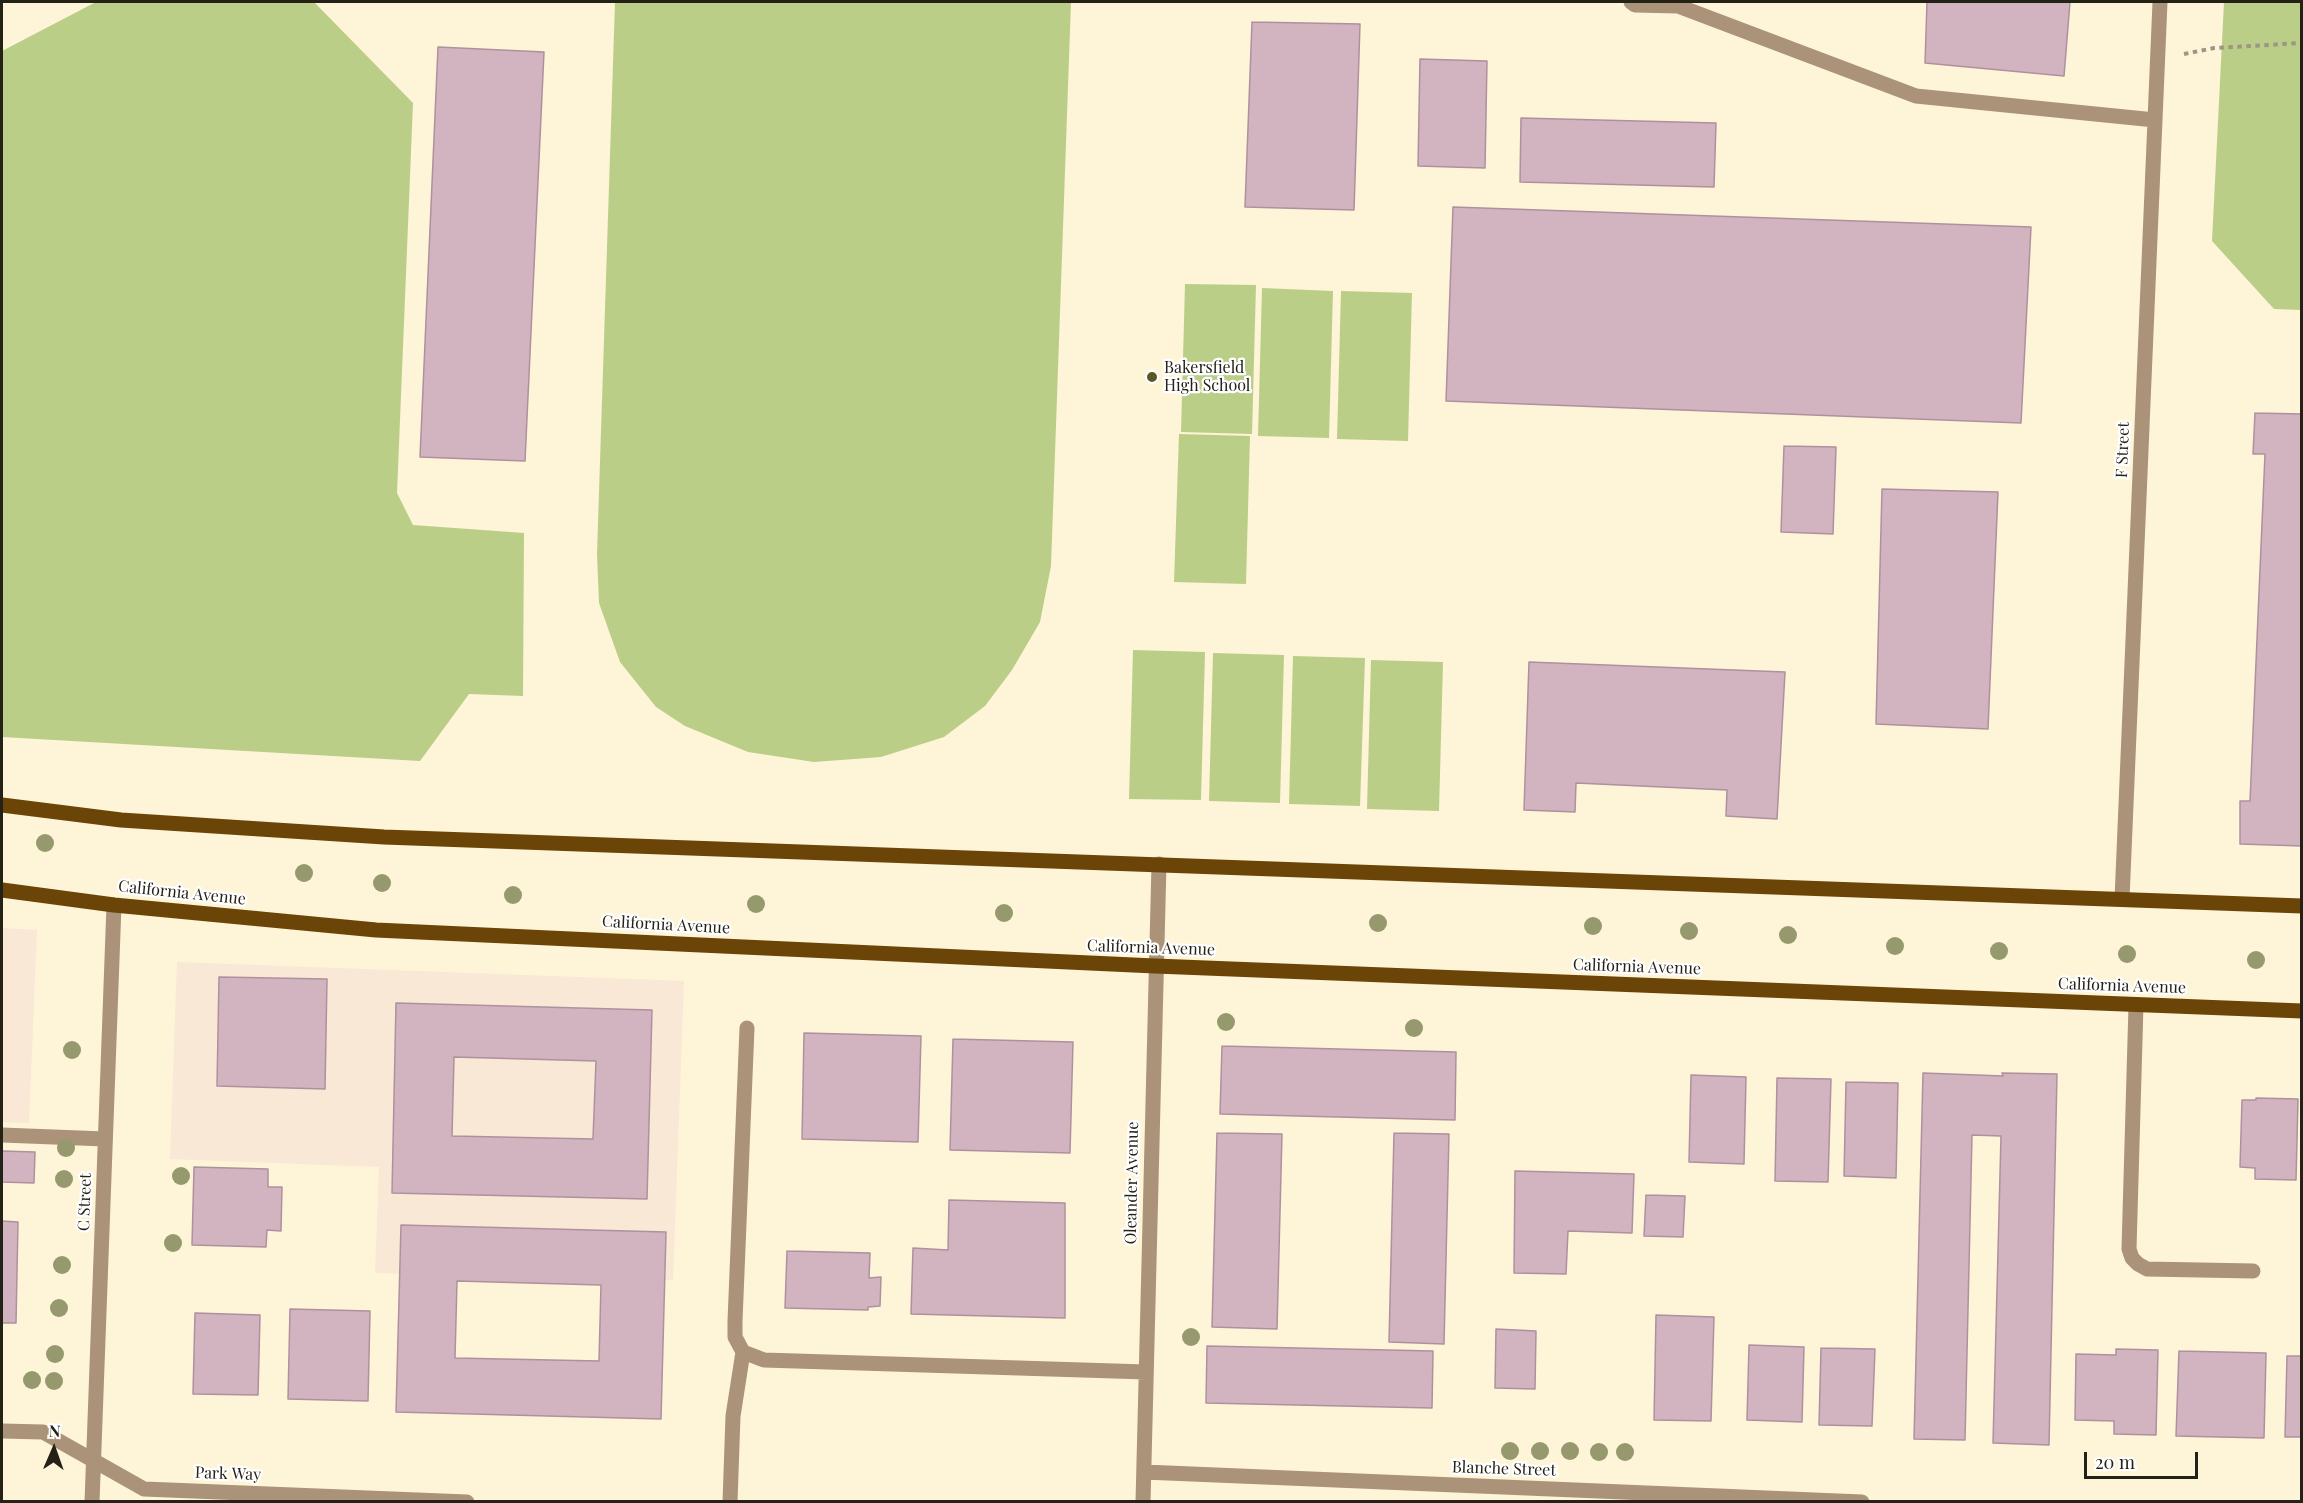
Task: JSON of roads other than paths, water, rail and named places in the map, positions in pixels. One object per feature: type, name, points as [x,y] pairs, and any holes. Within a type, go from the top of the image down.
[{"type":"main road","points":[[2,805],[121,820],[384,837],[2301,906]]},
{"type":"main road","name":"California Avenue","points":[[2,890],[114,905],[376,930],[1155,966],[2301,1011]]},
{"type":"street","name":"F Street","points":[[2122,899],[2160,2]]},
{"type":"street","points":[[1634,3],[1678,6],[1916,96],[2155,120]]},
{"type":"street","name":"Oleander Avenue","points":[[1143,1502],[1159,864]]},
{"type":"street","name":"C Street","points":[[92,1502],[114,905]]},
{"type":"street","points":[[2136,1005],[2129,1249],[2132,1258],[2147,1269],[2253,1271]]},
{"type":"street","points":[[730,1502],[733,1416],[743,1353],[735,1337],[735,1321],[747,1028]]},
{"type":"street","points":[[2,1135],[105,1139]]},
{"type":"street","points":[[743,1353],[764,1360],[1146,1372]]},
{"type":"street","name":"Park Way","points":[[2,1431],[43,1432],[144,1489],[467,1502]]},
{"type":"street","name":"Blanche Street","points":[[1144,1472],[1862,1502]]},
{"type":"place","name":"Bakersfield High School","points":[[1152,377]]}]
